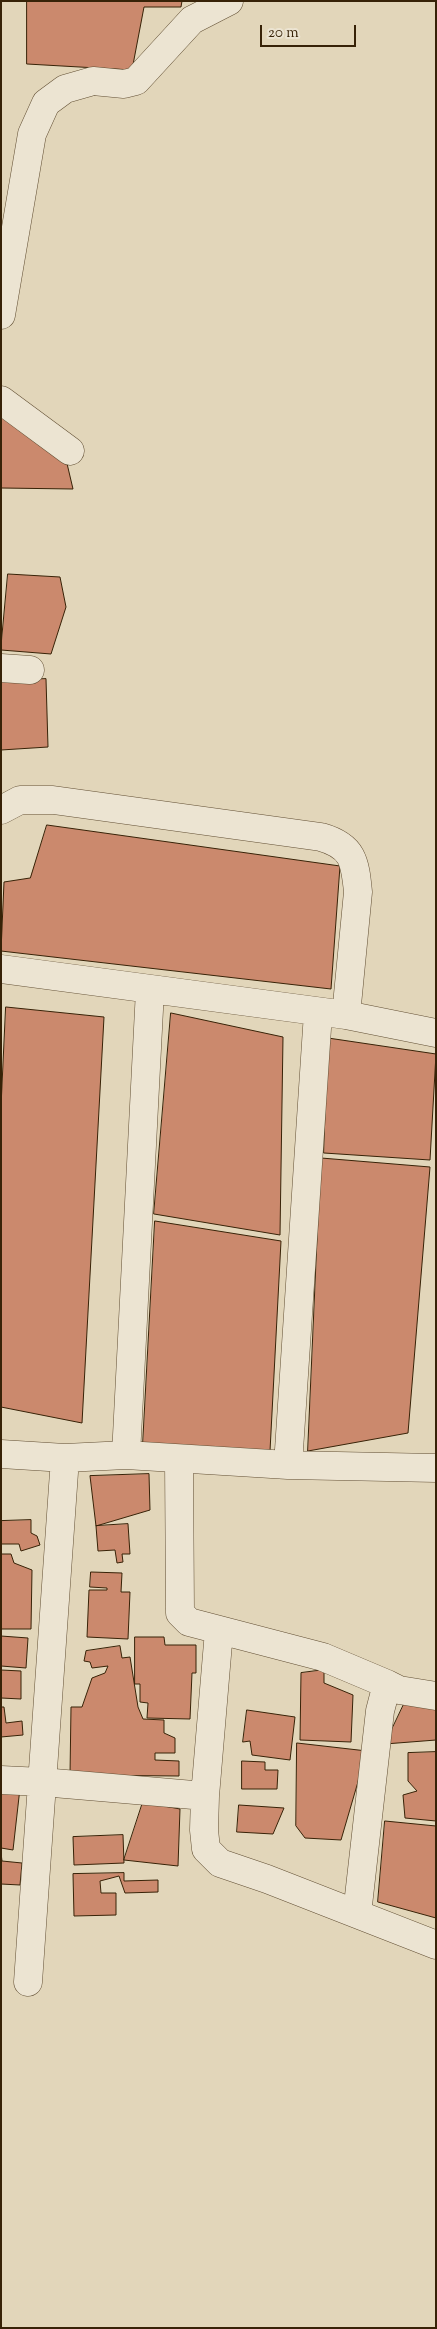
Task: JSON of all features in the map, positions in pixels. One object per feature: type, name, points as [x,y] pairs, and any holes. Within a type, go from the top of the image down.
[{"type":"street","points":[[1,315],[32,134],[46,103],[65,89],[93,81],[124,84],[136,81],[192,20],[229,1]]},
{"type":"street","points":[[1,400],[70,451]]},
{"type":"street","points":[[1,668],[30,670]]},
{"type":"street","points":[[1,810],[20,800],[53,800],[321,836],[339,842],[351,857],[356,874],[358,892],[346,1016]]},
{"type":"street","points":[[1,969],[346,1016],[436,1033]]},
{"type":"street","points":[[126,1455],[150,990]]},
{"type":"street","points":[[288,1465],[318,1013]]},
{"type":"street","points":[[1,1454],[65,1458],[126,1455],[288,1465],[436,1468]]},
{"type":"street","points":[[28,1982],[65,1458]]},
{"type":"street","points":[[179,1459],[180,1613],[189,1622],[219,1631],[283,1645],[323,1657],[400,1690],[436,1696]]},
{"type":"street","points":[[219,1631],[205,1796],[204,1830],[206,1849],[220,1863],[436,1945]]},
{"type":"street","points":[[357,1914],[380,1711],[387,1684]]},
{"type":"street","points":[[1,1780],[205,1796]]},
{"type":"building","points":[[27,1],[182,1],[181,7],[144,7],[132,70],[27,64]]},
{"type":"building","points":[[1,413],[65,455],[73,489],[1,488]]},
{"type":"building","points":[[8,574],[60,577],[66,607],[51,654],[1,650]]},
{"type":"building","points":[[46,679],[48,747],[1,750],[1,681]]},
{"type":"building","points":[[47,825],[340,866],[331,989],[1,951],[4,882],[30,878]]},
{"type":"building","points":[[6,1007],[104,1017],[82,1423],[1,1407],[1,1107]]},
{"type":"building","points":[[171,1013],[283,1037],[280,1235],[154,1214]]},
{"type":"building","points":[[328,1038],[436,1054],[430,1160],[324,1153]]},
{"type":"building","points":[[321,1158],[430,1167],[408,1433],[308,1451]]},
{"type":"building","points":[[155,1221],[281,1241],[270,1451],[143,1444]]},
{"type":"building","points":[[149,1474],[150,1510],[96,1526],[90,1476]]},
{"type":"building","points":[[31,1520],[31,1533],[37,1536],[40,1545],[21,1551],[19,1544],[1,1544],[1,1521]]},
{"type":"building","points":[[128,1524],[130,1554],[122,1554],[123,1562],[117,1563],[115,1550],[98,1551],[96,1526]]},
{"type":"building","points":[[1,1554],[11,1554],[14,1563],[32,1570],[31,1629],[1,1629]]},
{"type":"building","points":[[91,1572],[122,1573],[121,1592],[130,1592],[128,1639],[87,1637],[89,1590],[107,1590],[107,1588],[90,1587]]},
{"type":"building","points":[[1,1636],[28,1638],[26,1668],[1,1666]]},
{"type":"building","points":[[135,1637],[164,1637],[165,1645],[196,1645],[196,1673],[192,1673],[190,1719],[147,1718],[148,1703],[140,1702],[140,1684],[135,1684]]},
{"type":"building","points":[[120,1646],[122,1658],[130,1657],[138,1707],[143,1719],[164,1720],[164,1733],[175,1738],[175,1753],[155,1753],[155,1760],[179,1761],[179,1776],[70,1775],[71,1707],[82,1707],[92,1678],[105,1673],[108,1666],[92,1668],[90,1662],[84,1661],[86,1651]]},
{"type":"building","points":[[1,1670],[21,1671],[21,1699],[1,1698]]},
{"type":"building","points":[[324,1670],[324,1683],[353,1695],[351,1742],[300,1740],[301,1673]]},
{"type":"building","points":[[405,1702],[436,1704],[436,1740],[385,1744]]},
{"type":"building","points":[[1,1707],[4,1707],[6,1723],[22,1721],[23,1735],[1,1737]]},
{"type":"building","points":[[247,1710],[295,1717],[290,1760],[252,1755],[250,1741],[243,1742]]},
{"type":"building","points":[[297,1743],[367,1751],[341,1840],[305,1838],[296,1826]]},
{"type":"building","points":[[436,1752],[436,1821],[405,1818],[403,1795],[417,1791],[408,1781],[408,1753]]},
{"type":"building","points":[[242,1761],[265,1762],[265,1770],[278,1770],[277,1789],[242,1789]]},
{"type":"building","points":[[1,1786],[20,1788],[13,1850],[1,1848]]},
{"type":"building","points":[[143,1802],[180,1809],[178,1866],[124,1860]]},
{"type":"building","points":[[239,1805],[284,1808],[273,1834],[237,1832]]},
{"type":"building","points":[[385,1821],[436,1826],[436,1918],[378,1902]]},
{"type":"building","points":[[123,1835],[124,1863],[74,1865],[73,1837]]},
{"type":"building","points":[[1,1853],[2,1861],[22,1863],[20,1885],[1,1884]]},
{"type":"building","points":[[124,1873],[124,1881],[158,1880],[158,1892],[125,1893],[119,1876],[100,1881],[101,1893],[116,1893],[116,1915],[74,1916],[73,1874]]}]
